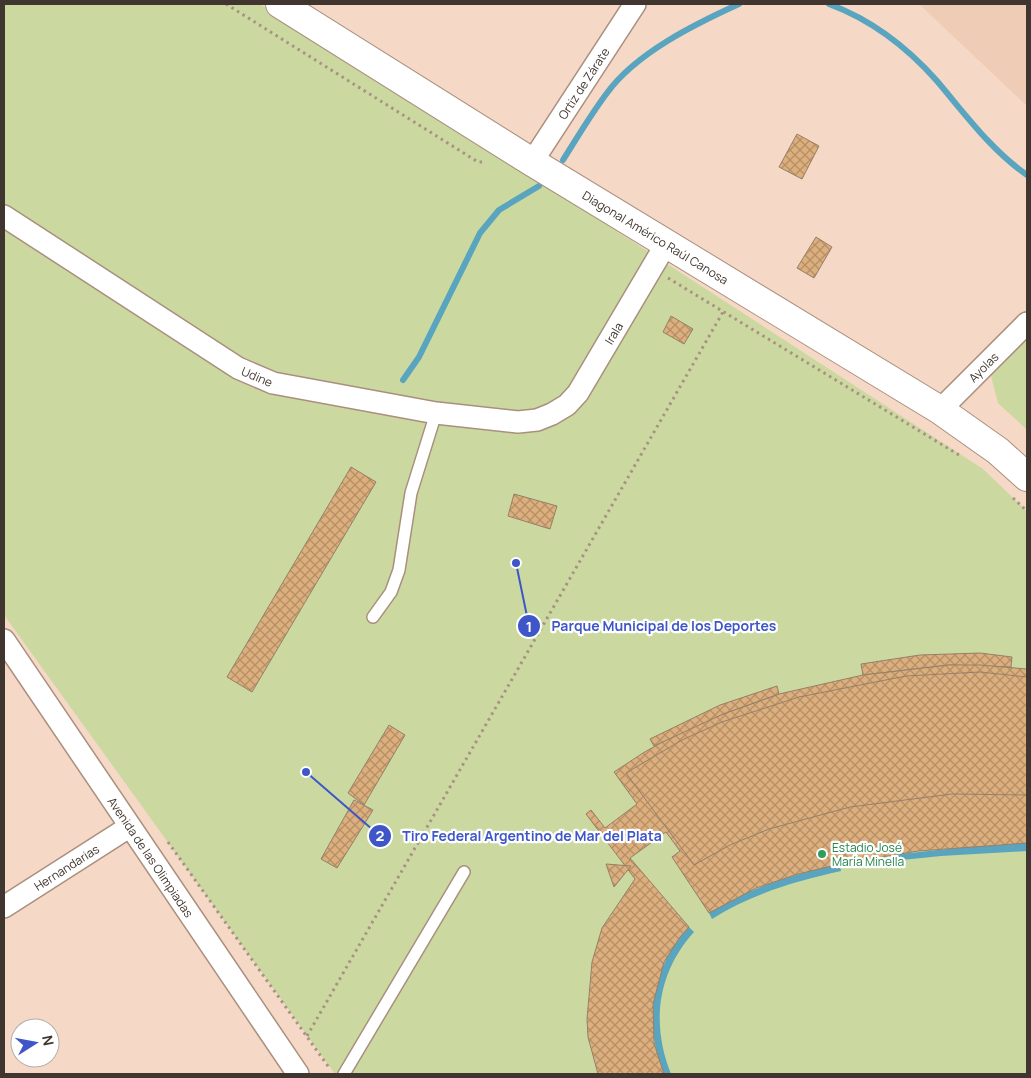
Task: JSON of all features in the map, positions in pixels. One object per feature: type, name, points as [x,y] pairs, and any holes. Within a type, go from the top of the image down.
[{"type":"street","name":"Diagonal Américo Raúl Canosa","points":[[280,4],[536,165],[940,410],[998,451],[1018,485]]},
{"type":"street","name":"Ortiz de Zárate","points":[[536,165],[635,4]]},
{"type":"street","name":"Udine","points":[[4,216],[256,377],[294,389],[436,413],[518,422],[537,420],[552,414]]},
{"type":"street","name":"Irala","points":[[552,414],[567,404],[578,393],[666,244]]},
{"type":"street","name":"Ayolas","points":[[940,410],[1027,323]]},
{"type":"street","name":"Avenida de las Olimpiadas","points":[[4,640],[298,1074]]},
{"type":"street","name":"Hernandarias","points":[[4,908],[129,827]]},
{"type":"lane","points":[[373,617],[391,592],[399,570],[411,493],[436,413]]},
{"type":"lane","points":[[344,1074],[464,872]]},
{"type":"path","points":[[226,4],[478,162],[487,162]]},
{"type":"path","points":[[651,268],[966,459]]},
{"type":"path","points":[[307,1036],[723,312]]},
{"type":"path","points":[[1018,485],[1027,511]]},
{"type":"path","points":[[165,837],[334,1074]]},
{"type":"shaded area","points":[[919,4],[1027,4],[1027,106]]},
{"type":"green space","points":[[4,4],[260,4],[638,245],[983,469],[1027,511],[1027,1074],[335,1074],[4,615]]},
{"type":"green space","points":[[1027,335],[1027,430],[998,403],[990,372]]},
{"type":"water","points":[[1027,843],[1027,851],[892,861],[891,855],[994,844]]},
{"type":"water","points":[[840,864],[841,871],[774,889],[742,902],[712,919],[709,913],[755,889],[806,872]]},
{"type":"water","points":[[689,927],[694,932],[672,964],[661,1000],[661,1036],[671,1074],[664,1074],[657,1055],[654,1036],[654,997],[666,960],[676,943]]},
{"type":"building","points":[[797,134],[819,146],[802,179],[779,167]]},
{"type":"building","points":[[816,237],[832,247],[814,278],[797,268]]},
{"type":"building","points":[[671,316],[693,329],[684,344],[663,332]]},
{"type":"building","points":[[351,467],[376,482],[252,692],[227,677]]},
{"type":"building","points":[[514,494],[557,506],[550,529],[508,516]]},
{"type":"building","points":[[980,653],[1012,657],[1011,667],[949,665],[863,675],[861,664],[920,655]]},
{"type":"building","points":[[949,665],[980,665],[1027,669],[1027,843],[918,851],[840,864],[798,874],[756,888],[709,913],[672,857],[680,851],[666,832],[630,858],[689,927],[680,937],[664,962],[653,1004],[654,1043],[664,1074],[598,1074],[588,1037],[587,1019],[592,962],[602,928],[635,879],[586,814],[591,810],[605,828],[637,804],[614,772],[678,733],[723,714],[779,694],[863,675]]},
{"type":"building","points":[[980,672],[1027,677],[1027,795],[952,794],[850,807],[769,829],[730,845],[694,865],[626,773],[682,740],[722,722],[799,697],[906,676]]},
{"type":"building","points":[[777,686],[779,694],[723,714],[654,746],[650,739],[720,705]]},
{"type":"building","points":[[389,725],[405,735],[364,805],[348,793]]},
{"type":"building","points":[[354,800],[373,810],[337,868],[321,859]]},
{"type":"building","points":[[606,864],[631,866],[614,887]]},
{"type":"waterway","points":[[563,160],[607,93],[634,65],[667,41],[739,4]]},
{"type":"waterway","points":[[829,4],[874,26],[914,57],[990,143],[1027,175]]},
{"type":"waterway","points":[[403,380],[419,357],[480,233],[499,210],[539,186]]},
{"type":"place","name":"Parque Municipal de los Deportes","points":[[516,563]]},
{"type":"place","name":"Tiro Federal Argentino de Mar del Plata","points":[[306,772]]},
{"type":"place","name":"Estadio José María Minella","points":[[822,854]]}]
